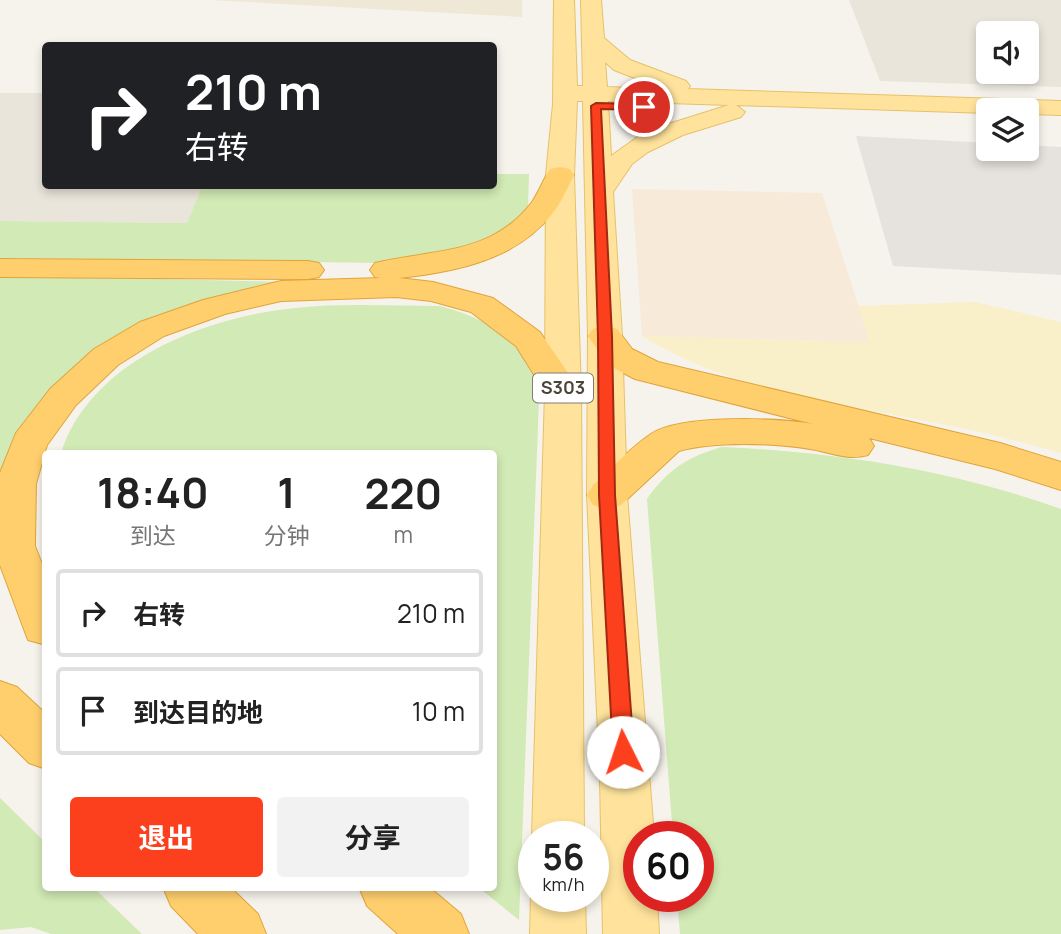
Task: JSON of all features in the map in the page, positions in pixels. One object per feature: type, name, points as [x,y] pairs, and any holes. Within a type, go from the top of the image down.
[{"type":"highway","points":[[0,268],[386,270],[442,265],[502,243],[526,226],[543,207],[560,175]]},
{"type":"highway","points":[[42,620],[14,546],[16,484],[29,442],[63,397],[106,358],[152,329],[214,307],[281,291],[396,287],[433,292],[482,305],[528,339],[563,392]]},
{"type":"highway","points":[[605,337],[620,357],[647,371],[986,453],[1061,476]]},
{"type":"highway","points":[[607,495],[666,442],[690,435],[746,432],[809,436],[936,461],[1061,497]]},
{"type":"highway","points":[[0,590],[42,625]]},
{"type":"highway","points":[[0,702],[42,743]]},
{"type":"highway","points":[[194,891],[238,934]]},
{"type":"highway","points":[[391,891],[441,934]]},
{"type":"main road","name":"S303","points":[[564,0],[580,100],[599,192],[605,337],[607,495],[625,777],[631,934]]},
{"type":"main road","name":"S303","points":[[558,821],[563,392],[560,175],[593,40],[591,0]]},
{"type":"main road","points":[[593,40],[610,57],[637,73],[732,104],[976,115]]},
{"type":"main road","points":[[580,100],[1061,108]]},
{"type":"main road","points":[[599,192],[614,166],[640,144],[732,104]]},
{"type":"main road","points":[[1039,117],[1061,118]]},
{"type":"main road","points":[[558,912],[558,934]]},
{"type":"shaded area","points":[[209,0],[522,0],[522,17]]},
{"type":"shaded area","points":[[849,0],[1061,0],[1061,87],[880,81]]},
{"type":"shaded area","points":[[0,93],[42,93],[42,189],[201,189],[187,223],[0,221]]},
{"type":"shaded area","points":[[856,136],[976,142],[976,161],[1039,161],[1039,146],[1061,147],[1061,275],[893,266]]},
{"type":"shaded area","points":[[632,189],[822,193],[870,342],[642,336]]},
{"type":"green space","points":[[497,174],[529,174],[528,207],[505,228],[471,245],[385,263],[0,258],[0,221],[187,223],[201,189],[497,189]]},
{"type":"green space","points":[[0,275],[287,282],[137,327],[0,486]]},
{"type":"green space","points":[[313,306],[440,306],[458,311],[485,323],[507,338],[540,373],[523,821],[518,821],[519,920],[483,891],[497,891],[497,450],[62,450],[76,420],[98,392],[125,369],[156,349],[225,321]]},
{"type":"green space","points":[[722,447],[765,449],[894,465],[1020,495],[1061,509],[1061,934],[680,934],[678,912],[714,912],[714,821],[672,821],[647,499],[671,472],[699,455]]},
{"type":"green space","points":[[0,798],[42,839],[42,891],[97,891],[142,934],[51,934],[31,927],[0,930]]},
{"type":"sand","points":[[975,302],[1061,322],[1061,453],[964,428],[769,389],[705,368],[642,336],[869,342],[858,306]]},
{"type":"route","points":[[623,752],[607,495],[605,337],[596,106],[644,107]]}]
